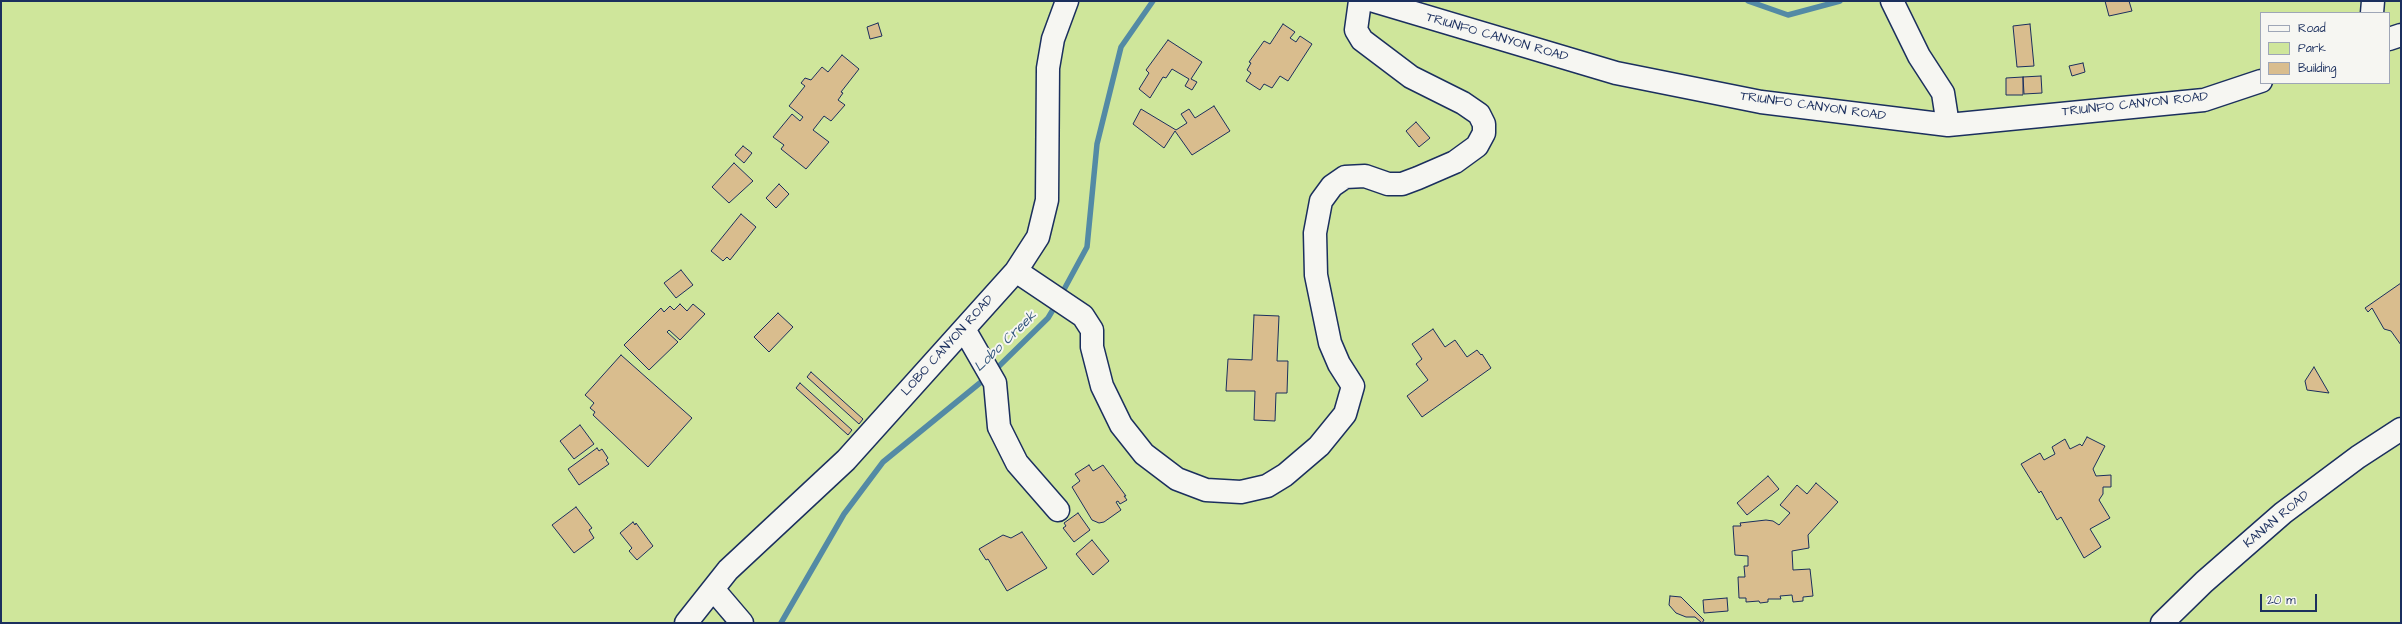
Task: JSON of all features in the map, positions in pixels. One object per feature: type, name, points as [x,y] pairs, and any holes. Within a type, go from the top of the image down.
[{"type":"street","name":"LOBO CANYON ROAD","points":[[686,623],[728,570],[846,460],[1016,272],[1038,237],[1047,200],[1048,68],[1053,39],[1067,1]]},
{"type":"street","points":[[1016,272],[1083,316],[1092,330],[1092,347],[1102,386],[1122,425],[1144,454],[1177,479],[1206,490],[1242,492],[1267,486],[1285,475],[1320,446],[1345,414],[1353,386],[1339,364],[1330,343],[1316,275],[1315,233],[1321,201],[1332,186],[1345,177],[1365,176],[1388,184],[1402,184],[1418,178],[1455,162],[1477,146],[1484,134],[1484,124],[1479,114],[1463,103],[1411,78],[1362,40],[1356,30],[1360,1]]},
{"type":"street","name":"TRIUNFO CANYON ROAD","points":[[1374,1],[1412,7],[1616,73],[1762,102],[1948,125],[2204,100],[2260,81]]},
{"type":"street","points":[[1892,1],[1919,56],[1943,93],[1948,125]]},
{"type":"street","points":[[2372,12],[2373,1]]},
{"type":"street","points":[[2390,39],[2401,35]]},
{"type":"street","points":[[964,329],[995,383],[999,427],[1017,463],[1058,510]]},
{"type":"street","name":"KANAN ROAD","points":[[2162,623],[2204,582],[2283,513],[2358,457],[2401,429]]},
{"type":"street","points":[[713,589],[742,623]]},
{"type":"green space","points":[[1,1],[2401,1],[2401,623],[1,623]]},
{"type":"building","points":[[2105,1],[2129,1],[2132,11],[2109,16]]},
{"type":"building","points":[[878,23],[882,36],[870,39],[867,27]]},
{"type":"building","points":[[1283,24],[1295,32],[1290,38],[1296,42],[1300,36],[1312,44],[1288,81],[1280,76],[1272,88],[1264,84],[1260,90],[1246,81],[1251,73],[1247,70],[1251,63],[1249,62],[1264,41],[1270,44]]},
{"type":"building","points":[[2030,24],[2034,66],[2017,67],[2013,26]]},
{"type":"building","points":[[1168,40],[1202,62],[1191,79],[1197,82],[1192,90],[1185,86],[1189,79],[1172,69],[1166,78],[1163,77],[1150,98],[1139,89],[1149,73],[1146,70]]},
{"type":"building","points":[[842,55],[859,69],[841,92],[843,93],[838,100],[845,105],[831,121],[824,116],[813,130],[829,142],[806,169],[781,149],[784,145],[773,137],[792,114],[800,121],[803,117],[789,106],[805,86],[801,83],[805,78],[811,80],[822,67],[828,72]]},
{"type":"building","points":[[2083,63],[2085,72],[2072,76],[2069,66]]},
{"type":"building","points":[[2041,76],[2042,93],[2024,94],[2023,77]]},
{"type":"building","points":[[2023,77],[2023,95],[2006,95],[2006,78]]},
{"type":"building","points":[[1214,106],[1230,131],[1192,155],[1175,131],[1164,148],[1133,124],[1141,109],[1176,130],[1187,123],[1181,114],[1189,109],[1195,118]]},
{"type":"building","points":[[1416,122],[1430,138],[1419,147],[1406,131]]},
{"type":"building","points":[[743,146],[752,153],[744,163],[735,155]]},
{"type":"building","points":[[734,163],[753,181],[729,203],[712,187]]},
{"type":"building","points":[[779,184],[789,194],[776,208],[766,198]]},
{"type":"building","points":[[741,214],[756,227],[730,260],[727,257],[723,261],[711,251]]},
{"type":"building","points":[[681,270],[693,285],[676,298],[664,283]]},
{"type":"building","points":[[2401,283],[2401,345],[2391,331],[2384,329],[2372,308],[2368,312],[2365,308]]},
{"type":"building","points":[[680,304],[687,311],[693,304],[705,314],[680,340],[669,330],[667,332],[678,342],[649,370],[624,345],[661,308],[664,312],[670,306],[674,310]]},
{"type":"building","points":[[778,313],[793,327],[769,352],[754,337]]},
{"type":"building","points":[[1254,315],[1279,316],[1277,361],[1288,361],[1287,393],[1276,393],[1275,421],[1254,420],[1255,391],[1226,391],[1228,359],[1252,360]]},
{"type":"building","points":[[1433,329],[1445,347],[1455,340],[1467,357],[1477,350],[1481,355],[1482,354],[1491,368],[1422,417],[1407,396],[1428,380],[1416,364],[1422,359],[1412,344]]},
{"type":"building","points":[[621,355],[692,418],[648,467],[593,415],[595,412],[590,408],[594,403],[585,395]]},
{"type":"building","points":[[2314,367],[2329,393],[2307,390],[2305,381]]},
{"type":"building","points":[[811,372],[863,419],[859,424],[807,377]]},
{"type":"building","points":[[800,383],[852,430],[848,435],[796,388]]},
{"type":"building","points":[[580,425],[594,444],[574,459],[560,441]]},
{"type":"building","points":[[2087,437],[2105,446],[2093,469],[2096,476],[2111,475],[2111,487],[2103,487],[2103,494],[2099,500],[2110,518],[2090,529],[2101,547],[2084,558],[2061,517],[2057,520],[2041,491],[2039,493],[2021,464],[2040,453],[2044,460],[2055,454],[2052,447],[2065,439],[2070,449],[2080,444],[2082,446]]},
{"type":"building","points":[[597,448],[599,451],[602,449],[608,458],[606,460],[609,464],[579,485],[568,469]]},
{"type":"building","points":[[1089,465],[1093,471],[1103,465],[1126,496],[1124,496],[1127,500],[1120,504],[1118,501],[1116,502],[1121,510],[1104,522],[1099,523],[1092,520],[1072,487],[1080,481],[1075,474]]},
{"type":"building","points":[[1768,476],[1779,489],[1747,515],[1737,503]]},
{"type":"building","points":[[1816,483],[1838,502],[1808,535],[1809,548],[1792,551],[1793,570],[1810,569],[1813,596],[1803,597],[1803,601],[1793,602],[1792,595],[1780,596],[1781,599],[1768,599],[1768,602],[1760,603],[1759,601],[1746,602],[1746,598],[1739,598],[1738,577],[1745,577],[1744,566],[1748,566],[1748,556],[1735,555],[1733,526],[1741,526],[1740,523],[1766,520],[1773,521],[1779,525],[1790,513],[1780,505],[1797,485],[1807,494]]},
{"type":"building","points":[[576,507],[592,528],[589,530],[594,538],[574,553],[552,525]]},
{"type":"building","points":[[1078,513],[1090,530],[1074,542],[1063,528],[1066,526],[1064,523]]},
{"type":"building","points":[[633,522],[635,525],[636,523],[653,546],[637,560],[629,551],[632,548],[620,533]]},
{"type":"building","points":[[1022,532],[1047,568],[1007,591],[988,559],[986,560],[979,549],[1003,535],[1011,538]]},
{"type":"building","points":[[1092,540],[1109,561],[1093,575],[1076,554]]},
{"type":"building","points":[[1670,596],[1681,597],[1704,620],[1702,623],[1695,617],[1686,617],[1676,613],[1669,605]]},
{"type":"building","points":[[1727,598],[1728,611],[1704,613],[1703,600]]},
{"type":"waterway","name":"Lobo Creek","points":[[1061,295],[1087,247],[1097,144],[1121,47],[1153,1]]},
{"type":"waterway","points":[[1748,1],[1788,15],[1840,1]]},
{"type":"waterway","name":"Lobo Creek","points":[[994,371],[1048,318],[1057,303]]},
{"type":"waterway","name":"Lobo Creek","points":[[781,623],[844,514],[883,462],[986,378]]}]
